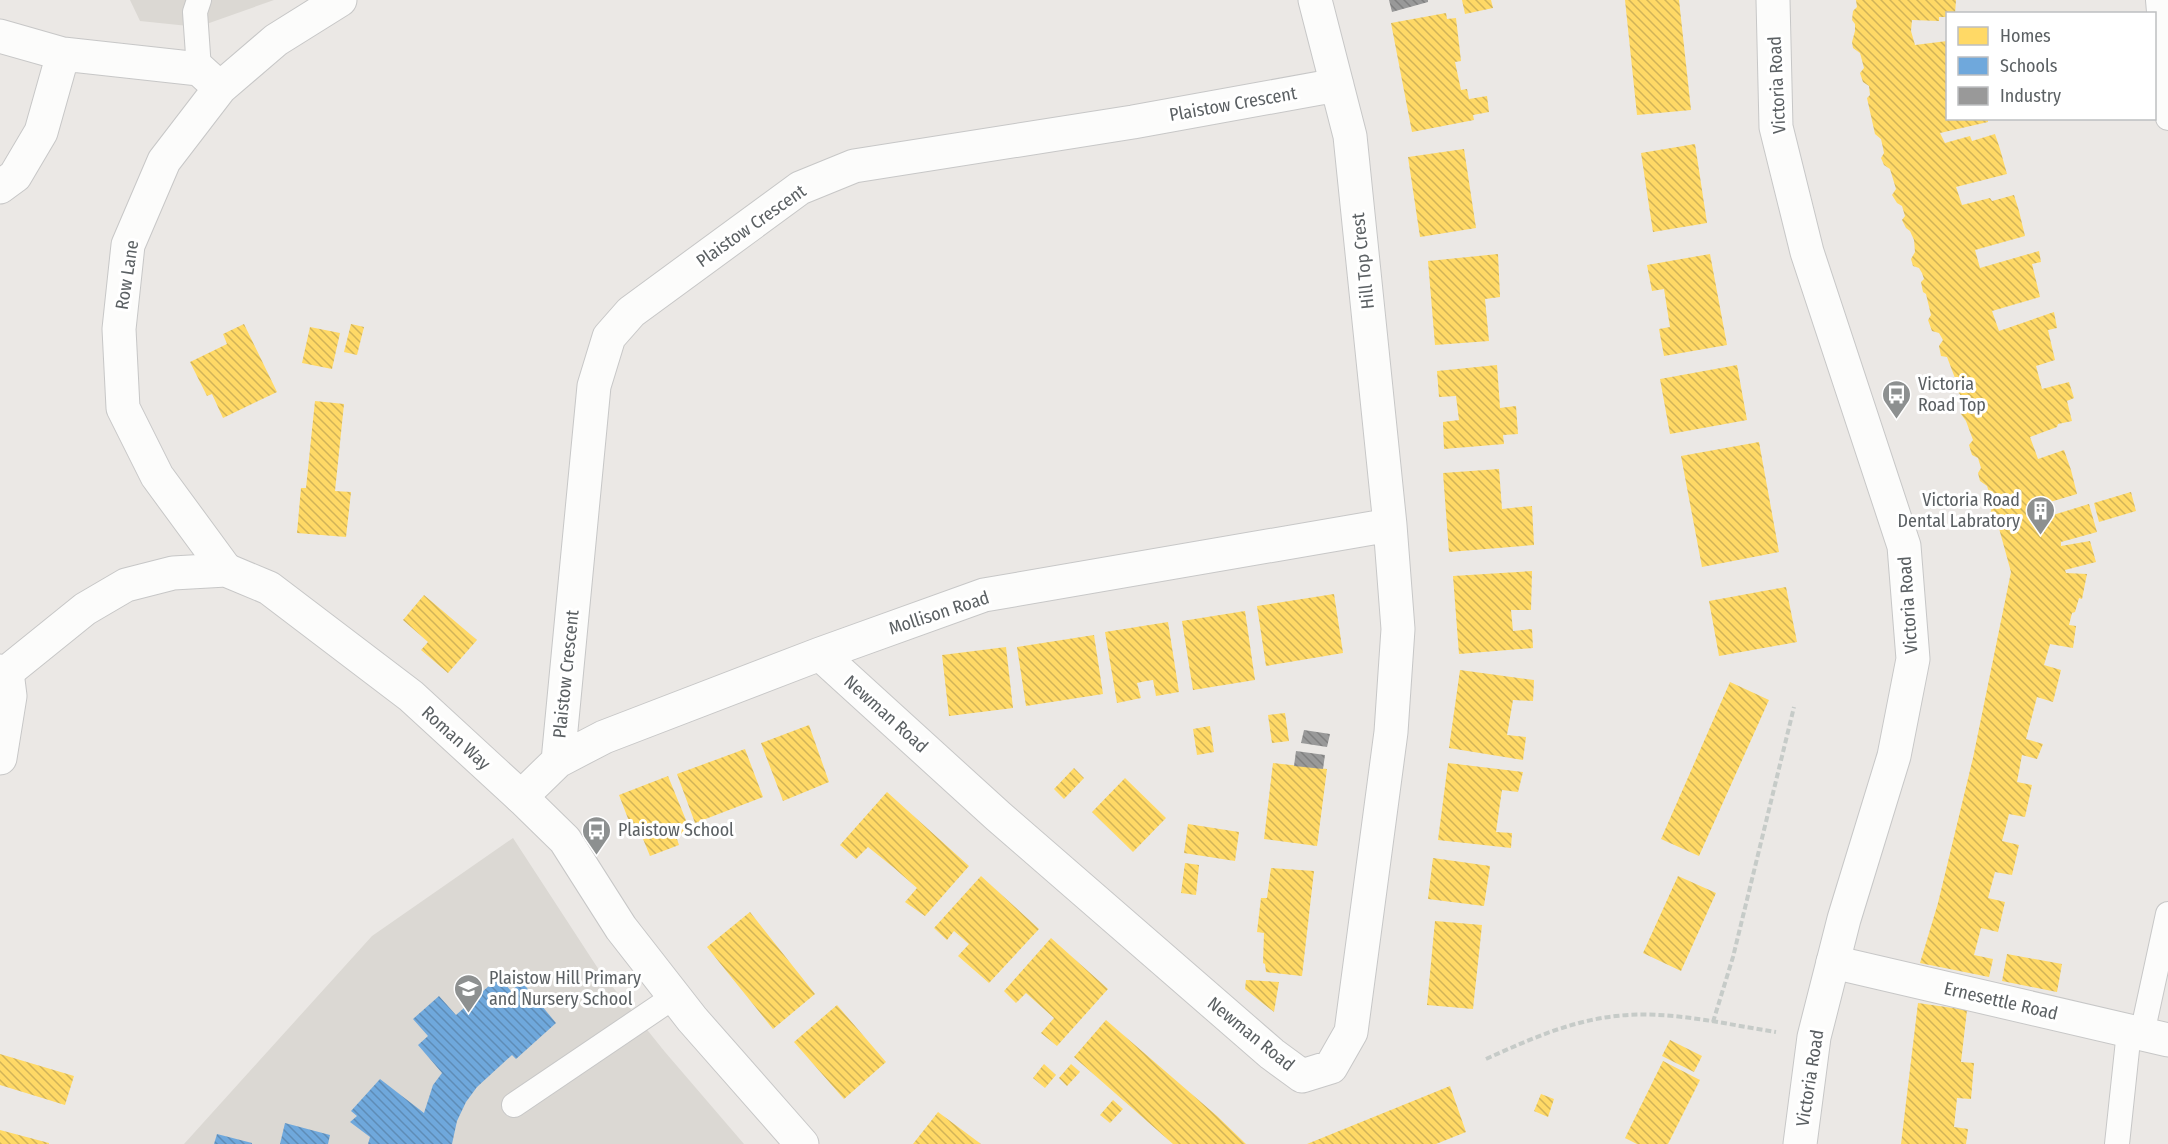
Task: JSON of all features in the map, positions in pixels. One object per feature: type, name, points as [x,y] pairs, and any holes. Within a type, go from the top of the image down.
[{"type":"street","name":"Row Lane","points":[[226,570],[157,476],[123,408],[119,329],[128,245],[164,161],[210,78],[340,0]]},
{"type":"street","name":"Hill Top Crest","points":[[1315,0],[1350,136],[1390,525]]},
{"type":"street","name":"Victoria Road","points":[[1773,0],[1776,127],[1807,252],[1904,546],[1913,659],[1894,756],[1844,918],[1814,1037],[1800,1144]]},
{"type":"street","points":[[0,36],[63,54],[210,78]]},
{"type":"street","points":[[0,187],[15,176],[41,132],[63,54]]},
{"type":"street","name":"Plaistow Crescent","points":[[558,761],[594,386],[609,337],[631,312],[800,188],[854,166],[1133,122],[1337,85]]},
{"type":"street","name":"Mollison Road","points":[[521,797],[558,761],[604,737],[820,654],[984,596],[1390,525]]},
{"type":"street","name":"Newman Road","points":[[820,654],[998,816],[1272,1054],[1302,1076],[1331,1066],[1351,1032],[1391,732],[1398,629],[1390,525]]},
{"type":"street","name":"Roman Way","points":[[3,671],[85,609],[126,585],[173,573],[226,570],[269,588],[411,696],[565,840],[621,928],[692,1019],[802,1144]]},
{"type":"street","points":[[0,758],[10,696],[3,671]]},
{"type":"street","name":"Ernesettle Road","points":[[1833,962],[2146,1035]]},
{"type":"lane","points":[[199,0],[195,12],[210,78]]},
{"type":"lane","points":[[2158,0],[2168,118]]},
{"type":"lane","points":[[2117,1144],[2146,1035],[2168,914]]},
{"type":"lane","points":[[514,1105],[675,996]]},
{"type":"path","points":[[1713,1022],[1733,957],[1794,707]]},
{"type":"path","points":[[1486,1059],[1570,1025],[1616,1016],[1668,1016],[1814,1037]]},
{"type":"shaded area","points":[[130,0],[274,0],[198,27],[140,21]]},
{"type":"shaded area","name":"Plaistow Hill Primary and Nursery School","points":[[513,838],[599,970],[744,1144],[184,1144],[372,936]]},
{"type":"building: Homes","points":[[1462,0],[1491,0],[1493,8],[1465,14]]},
{"type":"building: Homes","points":[[1625,0],[1679,0],[1691,110],[1637,115]]},
{"type":"building: Homes","points":[[1856,0],[1956,0],[1955,12],[1946,12],[1946,17],[1939,17],[1939,21],[1912,20],[1911,31],[1915,45],[1946,41],[1946,120],[1988,120],[1988,122],[1940,133],[1945,143],[1970,136],[1972,141],[1995,134],[2000,149],[2007,174],[1956,187],[1962,205],[2014,195],[2019,211],[2025,236],[1975,250],[1980,268],[2039,251],[2041,262],[2032,264],[2040,297],[1992,311],[1999,331],[2054,312],[2057,328],[2048,330],[2055,360],[2036,366],[2042,389],[2069,382],[2074,398],[2067,401],[2072,421],[2058,424],[2057,427],[2030,437],[2038,459],[2064,450],[2071,470],[2077,494],[2050,502],[2053,515],[2089,504],[2097,532],[2061,542],[2061,546],[2090,541],[2096,562],[2065,570],[2066,573],[2087,574],[2082,599],[2079,598],[2069,625],[2076,626],[2073,648],[2050,644],[2044,665],[2061,670],[2053,702],[2037,697],[2026,739],[2043,744],[2037,759],[2022,755],[2017,782],[2032,785],[2025,817],[2009,814],[2002,841],[2019,845],[2012,875],[1995,872],[1988,898],[2005,902],[1998,932],[1981,928],[1974,955],[1993,959],[1989,977],[1920,963],[1938,903],[1973,758],[2011,572],[1997,521],[1990,515],[1993,503],[1987,486],[1980,481],[1978,473],[1981,468],[1978,458],[1972,455],[1969,445],[1973,440],[1961,414],[1960,394],[1954,390],[1955,378],[1947,357],[1941,356],[1939,346],[1943,340],[1939,333],[1932,331],[1928,320],[1931,315],[1921,282],[1924,279],[1919,268],[1913,266],[1911,259],[1915,252],[1914,240],[1902,220],[1905,216],[1902,206],[1892,195],[1896,189],[1890,169],[1884,165],[1881,158],[1884,153],[1881,139],[1875,134],[1867,98],[1870,95],[1869,86],[1863,82],[1860,73],[1864,68],[1860,53],[1853,48],[1852,42],[1855,31],[1855,24],[1852,20],[1853,11],[1857,7]]},
{"type":"building: Homes","points":[[1446,13],[1447,19],[1456,18],[1461,61],[1455,62],[1461,90],[1467,89],[1469,99],[1487,96],[1489,112],[1473,115],[1474,120],[1412,132],[1391,23]]},
{"type":"building: Homes","points":[[1695,144],[1707,223],[1653,232],[1641,153]]},
{"type":"building: Homes","points":[[1464,149],[1476,228],[1420,237],[1408,157]]},
{"type":"building: Homes","points":[[1498,254],[1500,297],[1485,299],[1489,341],[1435,345],[1428,261]]},
{"type":"building: Homes","points":[[1710,254],[1727,345],[1664,356],[1659,329],[1670,327],[1664,289],[1652,291],[1647,265]]},
{"type":"building: Homes","points":[[244,324],[277,392],[223,418],[212,394],[207,396],[190,362],[227,344],[223,334]]},
{"type":"building: Homes","points":[[351,324],[364,327],[357,355],[344,352]]},
{"type":"building: Homes","points":[[310,327],[340,333],[332,369],[302,363]]},
{"type":"building: Homes","points":[[1497,365],[1500,408],[1516,406],[1518,434],[1503,435],[1504,444],[1444,449],[1443,422],[1459,420],[1456,396],[1439,397],[1437,371]]},
{"type":"building: Homes","points":[[1737,365],[1747,420],[1670,434],[1660,379]]},
{"type":"building: Homes","points":[[315,401],[344,404],[335,491],[351,492],[346,537],[297,533],[301,488],[306,488]]},
{"type":"building: Homes","points":[[1759,442],[1779,552],[1702,567],[1681,456]]},
{"type":"building: Homes","points":[[1499,469],[1502,509],[1532,506],[1534,545],[1449,552],[1443,473]]},
{"type":"building: Homes","points":[[2131,492],[2136,511],[2099,522],[2094,503]]},
{"type":"building: Homes","points":[[1532,571],[1531,610],[1511,610],[1513,631],[1532,629],[1533,648],[1459,654],[1453,576]]},
{"type":"building: Homes","points":[[1786,587],[1797,642],[1719,656],[1709,601]]},
{"type":"building: Homes","points":[[1334,594],[1343,653],[1266,666],[1257,606]]},
{"type":"building: Homes","points":[[424,595],[477,640],[448,673],[421,650],[428,642],[403,620]]},
{"type":"building: Homes","points":[[1245,611],[1255,680],[1193,690],[1182,621]]},
{"type":"building: Homes","points":[[1168,622],[1179,692],[1156,696],[1153,680],[1146,681],[1137,683],[1141,698],[1117,703],[1105,632]]},
{"type":"building: Homes","points":[[1094,635],[1103,694],[1026,706],[1017,647]]},
{"type":"building: Homes","points":[[1006,647],[1013,708],[949,716],[942,655]]},
{"type":"building: Homes","points":[[1460,670],[1534,680],[1533,701],[1513,700],[1507,735],[1526,737],[1523,760],[1449,748]]},
{"type":"building: Homes","points":[[1730,682],[1769,700],[1699,856],[1661,839]]},
{"type":"building: Homes","points":[[1285,713],[1289,741],[1272,743],[1268,715]]},
{"type":"building: Homes","points":[[809,725],[829,782],[783,801],[761,743]]},
{"type":"building: Homes","points":[[1210,726],[1214,752],[1197,755],[1193,729]]},
{"type":"building: Homes","points":[[745,749],[763,797],[695,823],[677,774]]},
{"type":"building: Homes","points":[[1273,763],[1327,769],[1317,846],[1264,839]]},
{"type":"building: Homes","points":[[1448,763],[1523,772],[1518,792],[1502,790],[1496,832],[1512,833],[1511,848],[1438,840]]},
{"type":"building: Homes","points":[[1074,768],[1084,778],[1064,799],[1054,789]]},
{"type":"building: Homes","points":[[668,776],[690,830],[676,836],[679,845],[650,856],[641,834],[635,837],[619,795]]},
{"type":"building: Homes","points":[[1125,778],[1166,818],[1133,852],[1092,812]]},
{"type":"building: Homes","points":[[887,792],[969,866],[925,916],[905,902],[917,888],[893,867],[868,847],[856,859],[840,845]]},
{"type":"building: Homes","points":[[1188,824],[1239,832],[1235,861],[1184,853]]},
{"type":"building: Homes","points":[[1433,858],[1490,866],[1484,906],[1428,899]]},
{"type":"building: Homes","points":[[1185,863],[1199,865],[1196,895],[1181,893]]},
{"type":"building: Homes","points":[[1271,868],[1314,871],[1302,976],[1266,972],[1263,963],[1264,933],[1257,932],[1261,898],[1267,898]]},
{"type":"building: Homes","points":[[981,876],[1039,929],[989,983],[958,956],[969,944],[954,931],[947,940],[934,928]]},
{"type":"building: Homes","points":[[1678,876],[1716,893],[1681,971],[1643,953]]},
{"type":"building: Homes","points":[[750,912],[815,994],[773,1029],[707,947]]},
{"type":"building: Homes","points":[[1435,921],[1482,925],[1473,1009],[1427,1005]]},
{"type":"building: Homes","points":[[1051,938],[1108,989],[1057,1046],[1041,1033],[1054,1018],[1026,993],[1016,1003],[1004,991]]},
{"type":"building: Homes","points":[[2007,954],[2062,964],[2057,992],[2002,981]]},
{"type":"building: Homes","points":[[1246,980],[1279,982],[1274,1012],[1245,989]]},
{"type":"building: Homes","points":[[1918,1003],[1967,1010],[1961,1062],[1974,1063],[1971,1099],[1957,1098],[1954,1127],[1968,1129],[1966,1144],[1901,1144]]},
{"type":"building: Homes","points":[[837,1005],[886,1062],[844,1099],[794,1042]]},
{"type":"building: Homes","points":[[1106,1020],[1246,1144],[1173,1144],[1074,1057]]},
{"type":"building: Homes","points":[[1670,1040],[1702,1056],[1694,1072],[1662,1056]]},
{"type":"building: Homes","points":[[0,1054],[74,1076],[65,1105],[0,1085]]},
{"type":"building: Homes","points":[[1663,1061],[1700,1080],[1668,1144],[1637,1144],[1625,1138]]},
{"type":"building: Homes","points":[[1044,1064],[1056,1075],[1045,1088],[1033,1078]]},
{"type":"building: Homes","points":[[1071,1064],[1080,1072],[1067,1086],[1059,1078]]},
{"type":"building: Homes","points":[[1450,1086],[1466,1132],[1436,1144],[1307,1144]]},
{"type":"building: Homes","points":[[1541,1094],[1554,1099],[1548,1117],[1534,1111]]},
{"type":"building: Homes","points":[[1113,1100],[1123,1109],[1110,1123],[1100,1115]]},
{"type":"building: Homes","points":[[938,1112],[981,1144],[913,1144]]},
{"type":"building: Homes","points":[[0,1130],[49,1143],[49,1144],[0,1144]]},
{"type":"building: Schools","points":[[499,977],[511,991],[522,982],[556,1023],[516,1059],[512,1055],[477,1087],[466,1102],[457,1121],[452,1144],[368,1144],[370,1137],[350,1122],[357,1116],[351,1111],[380,1079],[424,1113],[433,1085],[442,1073],[418,1045],[428,1036],[413,1019],[439,996],[456,1015]]},
{"type":"building: Schools","points":[[285,1123],[330,1135],[328,1144],[280,1144]]},
{"type":"building: Schools","points":[[217,1134],[252,1143],[252,1144],[214,1144]]},
{"type":"building: Industry","points":[[1389,0],[1428,0],[1428,2],[1392,12]]},
{"type":"building: Industry","points":[[1304,730],[1330,734],[1327,747],[1301,743]]},
{"type":"building: Industry","points":[[1296,751],[1325,755],[1323,769],[1294,766]]},
{"type":"place","name":"Victoria Road Top","points":[[1897,420]]},
{"type":"place","name":"Victoria Road Dental Labratory","points":[[2041,536]]},
{"type":"place","name":"Plaistow School","points":[[597,856]]},
{"type":"place","name":"Plaistow Hill Primary and Nursery School","points":[[468,1014]]}]
